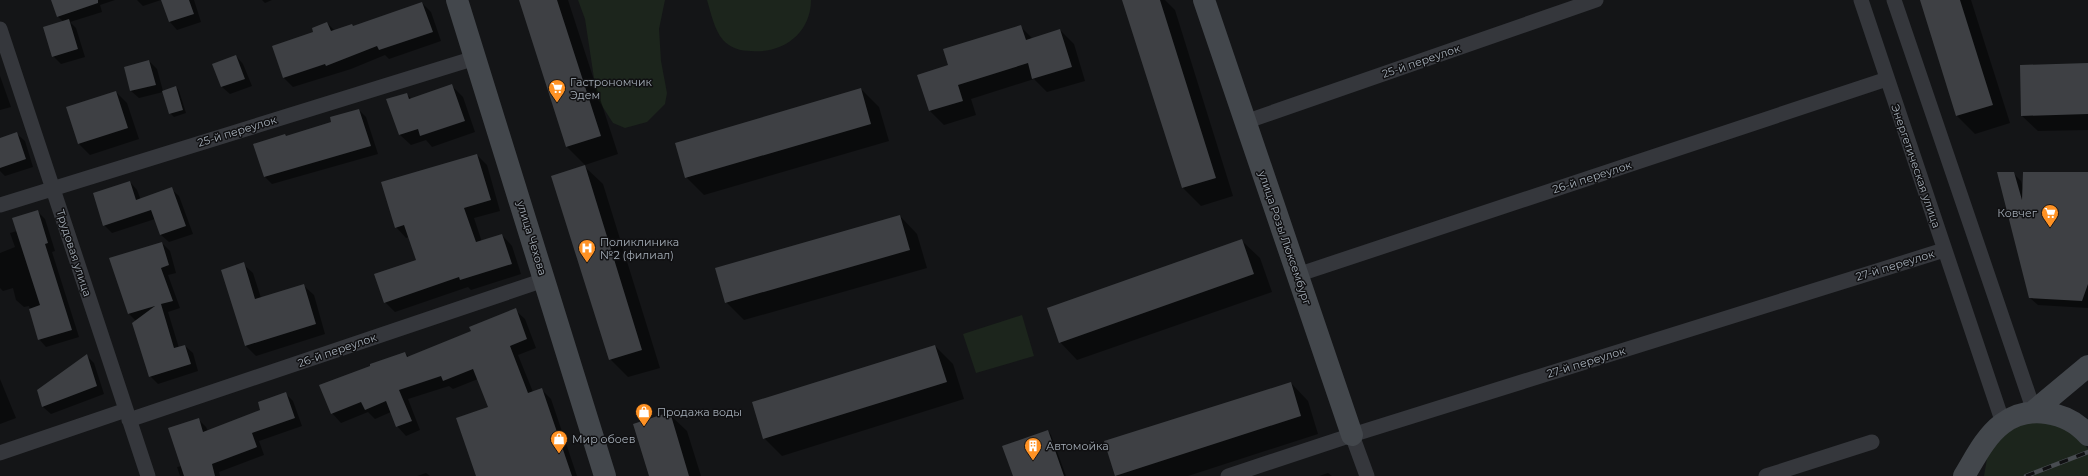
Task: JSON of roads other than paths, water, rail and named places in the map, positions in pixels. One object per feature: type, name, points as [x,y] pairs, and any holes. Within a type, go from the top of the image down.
[{"type":"main road","name":"улица Чехова","points":[[457,0],[605,476]]},
{"type":"main road","name":"улица Розы Люксембург","points":[[1204,0],[1352,435]]},
{"type":"main road","points":[[1964,476],[1984,444],[2003,423],[2034,412],[2088,366]]},
{"type":"main road","points":[[2034,412],[2049,413],[2070,420],[2088,435]]},
{"type":"main road","points":[[1975,476],[1975,470],[1984,444]]},
{"type":"street","name":"25-й переулок","points":[[1245,122],[1596,0]]},
{"type":"street","name":"Энергетическая улица","points":[[1861,0],[2003,423]]},
{"type":"street","points":[[1894,0],[2034,412]]},
{"type":"street","name":"Трудовая улица","points":[[0,29],[148,476]]},
{"type":"street","name":"25-й переулок","points":[[0,205],[475,58]]},
{"type":"street","name":"26-й переулок","points":[[1297,275],[1887,79]]},
{"type":"street","name":"27-й переулок","points":[[1228,476],[1352,435],[1944,250]]},
{"type":"street","name":"26-й переулок","points":[[0,453],[128,415],[544,280]]},
{"type":"street","name":"улица Розы Люксембург","points":[[1352,435],[1367,476]]},
{"type":"street","points":[[1766,476],[1872,442]]},
{"type":"railway","points":[[2026,476],[2088,452]]},
{"type":"place","name":"Гастрономчик Эдем","points":[[557,103]]},
{"type":"place","name":"Ковчег","points":[[2050,228]]},
{"type":"place","name":"Поликлиника №2 (филиал)","points":[[587,263]]},
{"type":"place","name":"Продажа воды","points":[[644,427]]},
{"type":"place","name":"Мир обоев","points":[[559,454]]},
{"type":"place","name":"Автомойка","points":[[1033,461]]}]
